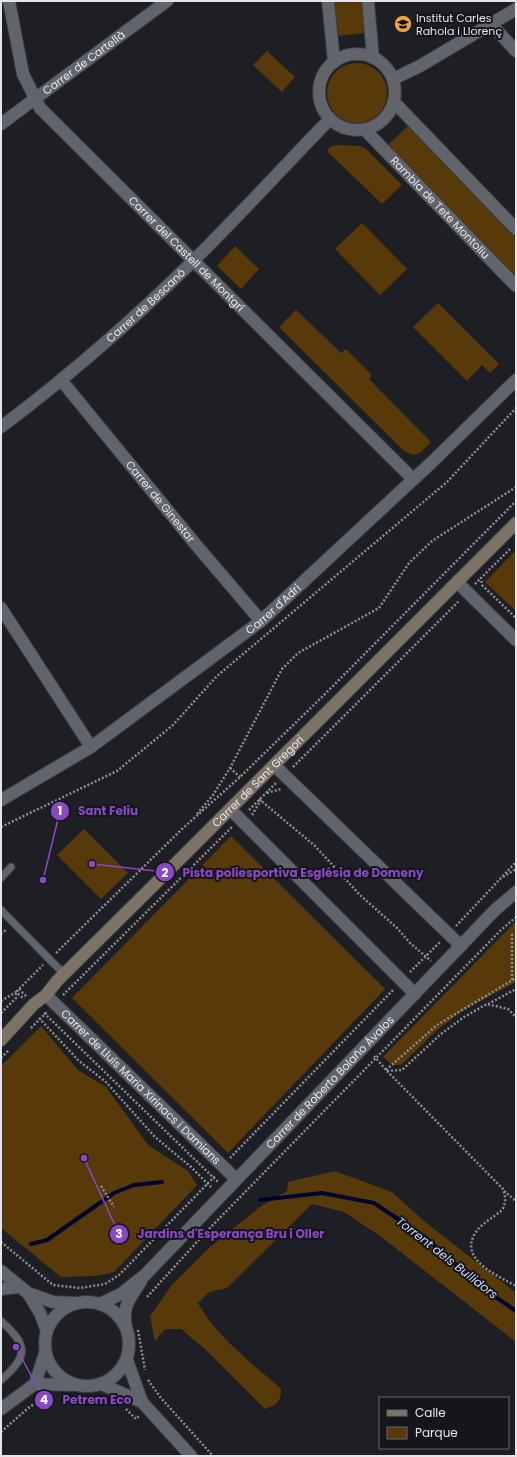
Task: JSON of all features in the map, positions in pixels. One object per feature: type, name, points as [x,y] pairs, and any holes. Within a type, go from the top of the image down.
[{"type":"main road","name":"Carrer de Sant Gregori","points":[[1,1040],[33,1006],[46,995],[64,974],[516,523]]},
{"type":"street","name":"Carrer del Castell de Montgrí","points":[[9,1],[23,74],[40,108],[413,479]]},
{"type":"street","name":"Carrer de Cartellà","points":[[1,124],[167,1]]},
{"type":"street","points":[[328,1],[334,62]]},
{"type":"street","points":[[368,1],[373,58]]},
{"type":"street","points":[[393,79],[420,66],[516,10]]},
{"type":"street","points":[[491,24],[516,51]]},
{"type":"street","points":[[360,54],[373,58],[382,64],[393,79],[395,89],[394,102],[389,114],[377,125],[365,130],[351,130],[341,127],[330,119],[321,105],[319,92],[321,79],[334,62],[346,56],[360,54]]},
{"type":"street","points":[[394,102],[516,229]]},
{"type":"street","name":"Carrer de Bescanó","points":[[1,427],[61,380],[127,323],[193,261],[330,119]]},
{"type":"street","name":"Rambla de Tete Montoliu","points":[[365,130],[516,286]]},
{"type":"street","name":"Carrer de Ginestar","points":[[61,380],[261,621]]},
{"type":"street","name":"Carrer d'Adri","points":[[1,800],[91,747],[261,621],[413,479],[516,380]]},
{"type":"street","points":[[457,582],[516,640]]},
{"type":"street","points":[[1,608],[91,747]]},
{"type":"street","points":[[274,765],[461,946]]},
{"type":"street","points":[[230,809],[414,994]]},
{"type":"street","name":"Carrer de Roberto Bolaño Ávalos","points":[[100,1304],[121,1294],[145,1275],[495,910],[516,892]]},
{"type":"street","name":"Carrer de Lluís Maria Xirinacs i Damians","points":[[46,995],[236,1179]]},
{"type":"street","points":[[1,1271],[24,1290],[40,1313],[47,1331]]},
{"type":"street","name":"Carrer de Roberto Bolaño Ávalos","points":[[132,1327],[125,1318],[126,1307],[145,1275]]},
{"type":"street","points":[[1,1289],[24,1290],[53,1302],[88,1302],[100,1304],[114,1312],[132,1327],[127,1360],[118,1373],[110,1380],[74,1391],[34,1384]]},
{"type":"street","points":[[3,1404],[34,1384],[45,1353],[45,1342],[50,1324],[58,1314],[76,1303]]},
{"type":"street","points":[[45,1353],[49,1364],[74,1391]]},
{"type":"street","points":[[127,1360],[146,1405],[191,1456]]},
{"type":"street","points":[[101,1384],[146,1405]]},
{"type":"lane","points":[[1,878],[11,867]]},
{"type":"lane","points":[[1,910],[64,974]]},
{"type":"lane","points":[[1,1320],[20,1340],[22,1354],[14,1369],[1,1380]]},
{"type":"path","points":[[191,821],[213,795],[230,768],[282,668],[298,653],[379,608],[409,563],[432,541],[516,487]]},
{"type":"path","points":[[1,1001],[16,992],[191,821],[240,777],[516,501]]},
{"type":"path","points":[[511,548],[481,578],[482,585],[516,618]]},
{"type":"path","points":[[230,768],[260,799],[315,846],[360,896],[397,928],[410,943],[451,980]]},
{"type":"path","points":[[1,1242],[53,1285],[80,1288],[105,1284],[119,1275],[516,862]]},
{"type":"path","points":[[500,879],[516,869]]},
{"type":"path","points":[[143,1300],[376,1057],[500,931],[516,917]]},
{"type":"path","points":[[512,980],[512,935],[516,934]]},
{"type":"path","points":[[386,1070],[437,1025],[516,978]]},
{"type":"path","points":[[19,989],[33,1006],[39,1019],[79,1061],[106,1082],[156,1136],[191,1167],[207,1184],[223,1192]]},
{"type":"path","points":[[386,1070],[402,1070],[440,1034],[464,1017],[516,989]]},
{"type":"path","points":[[16,992],[33,1006],[213,1178],[231,1207]]},
{"type":"path","points":[[1,1013],[16,998],[16,992]]},
{"type":"path","points":[[488,1004],[508,1009],[516,1017]]},
{"type":"path","points":[[376,1057],[386,1070],[497,1182],[504,1191],[516,1201]]},
{"type":"path","points":[[101,1186],[114,1207]]},
{"type":"path","points":[[504,1191],[505,1200],[502,1210],[477,1230],[473,1237],[471,1247],[480,1264],[516,1286]]},
{"type":"path","points":[[132,1327],[142,1347],[145,1376],[161,1398],[213,1456]]},
{"type":"path","points":[[74,1391],[78,1399],[106,1399]]},
{"type":"path","points":[[1,1432],[38,1401],[51,1395]]},
{"type":"path","points":[[123,1407],[136,1419],[146,1405]]},
{"type":"green space","points":[[334,1],[362,1],[365,33],[338,36]]},
{"type":"green space","points":[[267,51],[295,77],[282,92],[253,65]]},
{"type":"green space","points":[[357,63],[374,68],[382,76],[387,93],[382,110],[374,118],[357,123],[340,118],[332,110],[327,93],[332,76],[340,68]]},
{"type":"green space","points":[[408,126],[516,238],[516,278],[388,145]]},
{"type":"green space","points":[[336,145],[359,146],[365,148],[402,185],[382,204],[327,151],[330,147]]},
{"type":"green space","points":[[362,223],[407,269],[380,295],[335,249]]},
{"type":"green space","points":[[235,246],[259,269],[241,289],[217,266]]},
{"type":"green space","points":[[438,303],[499,364],[490,373],[482,365],[467,381],[413,327]]},
{"type":"green space","points":[[296,310],[341,353],[346,349],[372,375],[369,379],[431,442],[420,453],[413,455],[404,451],[279,327]]},
{"type":"green space","points":[[516,550],[516,611],[485,582]]},
{"type":"green space","points":[[84,829],[128,873],[101,899],[57,855]]},
{"type":"green space","points":[[231,836],[385,989],[228,1153],[72,998]]},
{"type":"green space","points":[[516,921],[516,982],[462,1011],[436,1031],[401,1065],[393,1065],[383,1057]]},
{"type":"green space","points":[[41,1026],[78,1070],[106,1087],[148,1145],[188,1171],[197,1185],[114,1272],[96,1276],[61,1277],[1,1228],[1,1066]]},
{"type":"green space","points":[[335,1171],[392,1192],[424,1221],[516,1293],[516,1342],[380,1236],[344,1212],[312,1204],[227,1288],[209,1292],[198,1303],[214,1327],[247,1360],[281,1389],[280,1397],[277,1403],[265,1409],[206,1350],[181,1329],[165,1329],[155,1341],[150,1316],[171,1286],[210,1247],[260,1207],[287,1191],[288,1182]]},
{"type":"waterway","name":"Torrent dels Bullidors","points":[[31,1244],[47,1240],[114,1193],[134,1185],[162,1182]]},
{"type":"waterway","name":"Torrent dels Bullidors","points":[[260,1200],[322,1193],[374,1203],[425,1237],[481,1287],[516,1311]]},
{"type":"place","name":"Institut Carles Rahola i Llorenç","points":[[403,24]]},
{"type":"place","name":"Pista poliesportiva Església de Domeny","points":[[92,864]]},
{"type":"place","name":"Sant Feliu","points":[[43,880]]},
{"type":"place","name":"Jardins d'Esperança Bru i Oller","points":[[84,1158]]},
{"type":"place","name":"Petrem Eco","points":[[16,1347]]}]
